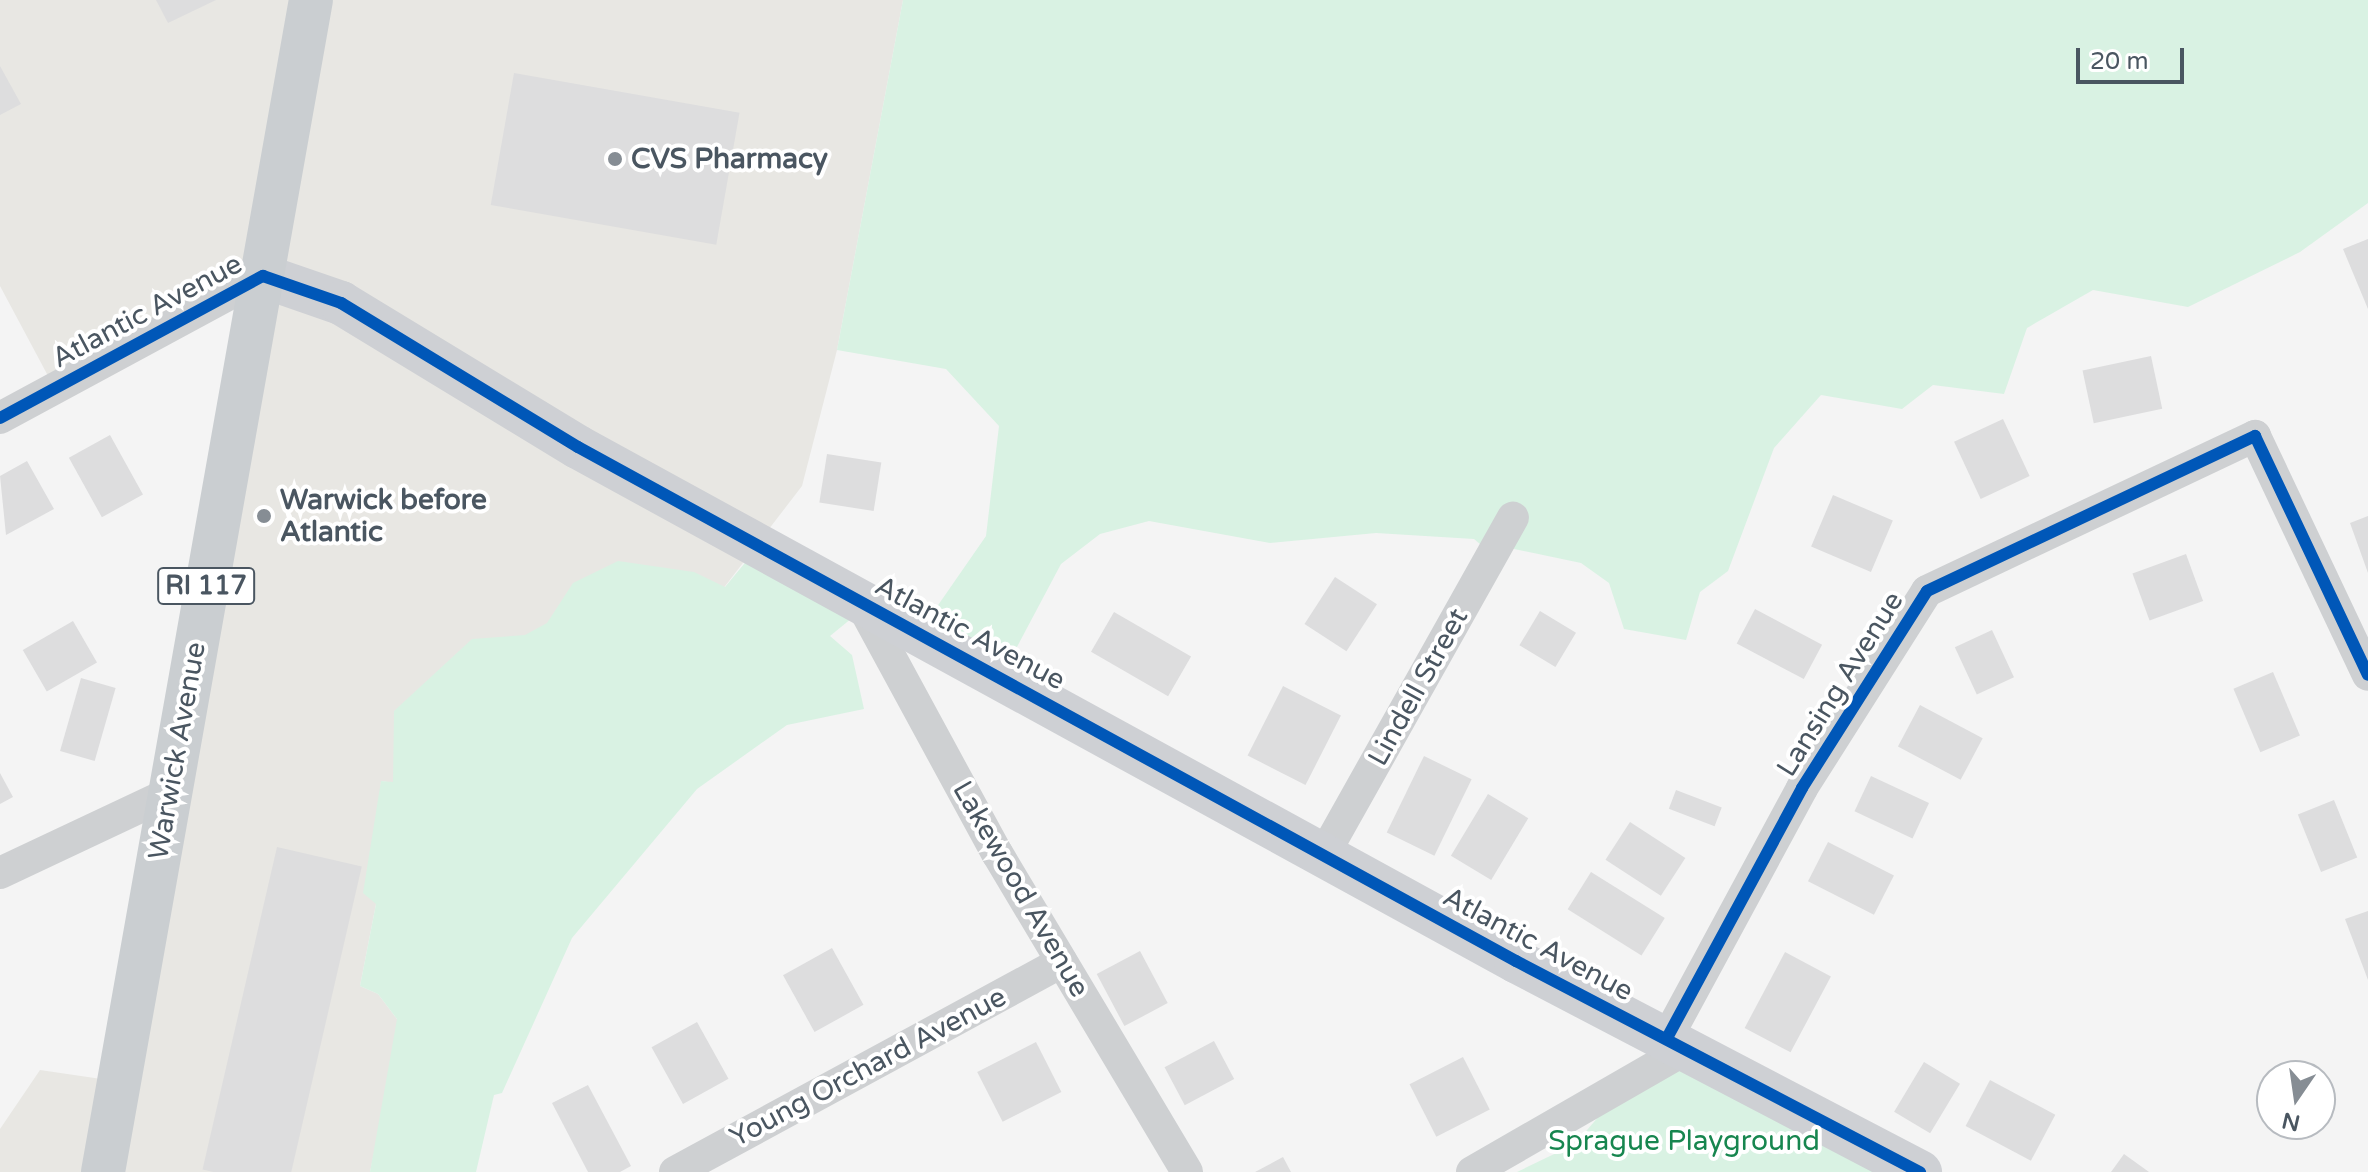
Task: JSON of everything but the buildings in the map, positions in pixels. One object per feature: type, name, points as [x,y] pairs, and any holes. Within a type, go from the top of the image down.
[{"type":"main road","name":"Warwick Avenue","points":[[103,1172],[311,0]]},
{"type":"street","name":"Atlantic Avenue","points":[[0,418],[263,276],[341,303],[578,447],[861,603],[1323,856],[1920,1172]]},
{"type":"street","name":"Lansing Avenue","points":[[1678,1043],[1802,788],[1927,591],[2255,436],[2368,675]]},
{"type":"street","name":"Lindell Street","points":[[1323,856],[1513,518]]},
{"type":"street","name":"Lakewood Avenue","points":[[861,603],[1062,962],[1187,1172]]},
{"type":"street","points":[[0,873],[172,792]]},
{"type":"street","name":"Young Orchard Avenue","points":[[675,1172],[1062,962]]},
{"type":"street","points":[[1472,1172],[1678,1043]]},
{"type":"shaded area","points":[[0,0],[903,0],[837,350],[802,486],[709,607],[457,792],[381,781],[376,904],[360,986],[378,994],[397,1019],[397,1045],[370,1172],[0,1172],[0,1129],[40,1070],[115,1081],[259,286],[55,389],[0,286]]},
{"type":"green space","points":[[903,0],[2368,0],[2368,203],[2300,252],[2188,307],[2093,290],[2027,328],[2004,394],[1933,385],[1902,409],[1821,395],[1774,448],[1728,571],[1700,592],[1686,640],[1624,629],[1609,583],[1581,563],[1495,545],[1487,550],[1474,539],[1376,533],[1270,543],[1149,521],[1100,534],[1061,564],[1002,675],[916,637],[986,536],[999,426],[946,369],[837,350]]},
{"type":"green space","points":[[749,558],[863,609],[830,636],[852,655],[864,709],[787,725],[697,789],[572,938],[502,1093],[494,1095],[476,1172],[370,1172],[397,1019],[378,994],[360,986],[376,904],[363,893],[381,781],[393,782],[394,711],[472,639],[525,635],[547,623],[573,583],[618,561],[694,572],[725,587]]},
{"type":"green space","name":"Sprague Playground","points":[[1661,1044],[1916,1172],[1517,1172],[1575,1144]]},
{"type":"cycle path","points":[[0,418],[263,276],[341,303],[578,447],[1516,961],[1920,1172]]},
{"type":"cycle path","points":[[1667,1038],[1802,788],[1927,591],[2255,436],[2368,675]]},
{"type":"place","name":"CVS Pharmacy","points":[[615,159]]},
{"type":"place","name":"Warwick before Atlantic","points":[[264,516]]}]
